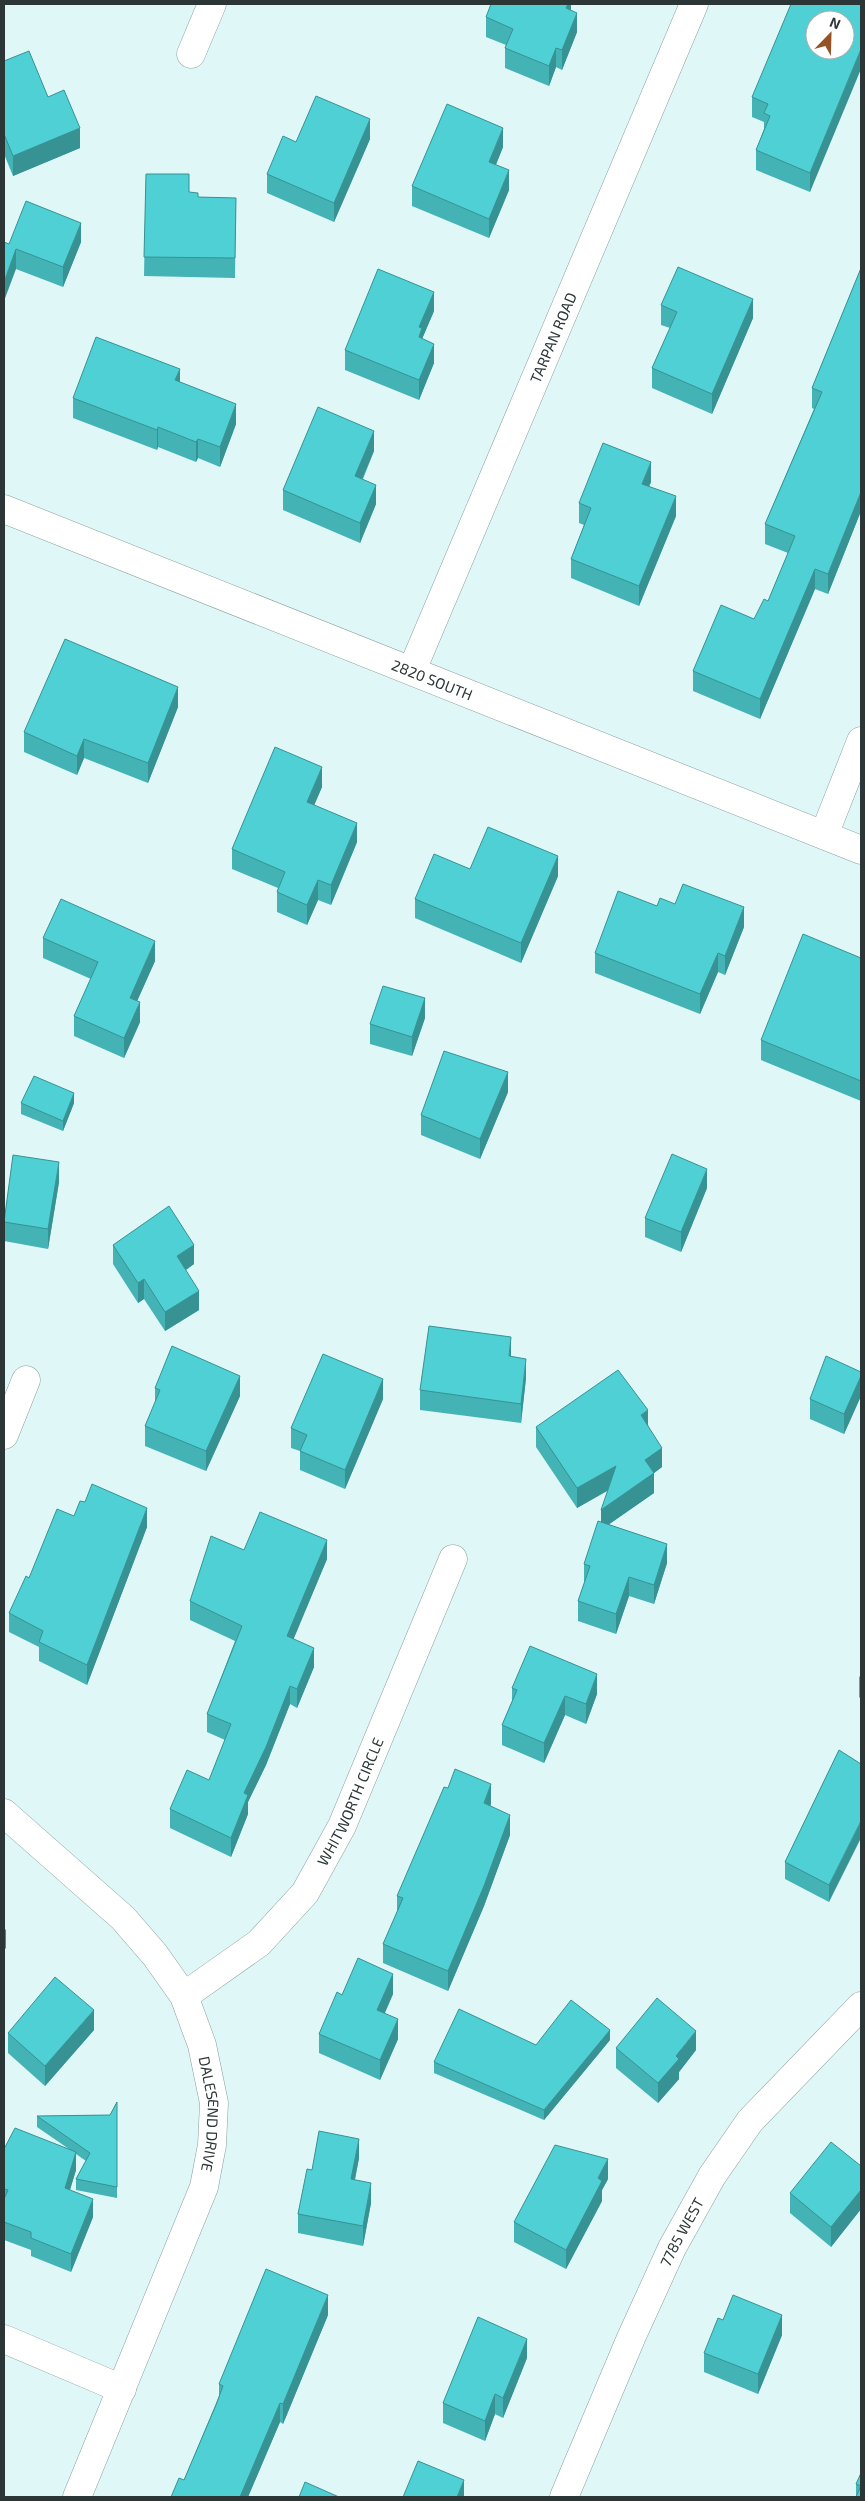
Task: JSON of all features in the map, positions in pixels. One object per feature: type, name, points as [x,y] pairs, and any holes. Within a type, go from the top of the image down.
[{"type":"street","points":[[191,54],[212,4]]},
{"type":"street","name":"TARPAN ROAD","points":[[412,670],[694,4]]},
{"type":"street","name":"2820 SOUTH","points":[[4,509],[861,850]]},
{"type":"street","points":[[824,835],[861,741]]},
{"type":"street","points":[[4,1435],[26,1380]]},
{"type":"street","name":"WHITWORTH CIRCLE","points":[[184,1996],[259,1942],[305,1892],[342,1826],[453,1559]]},
{"type":"street","name":"DALESEND DRIVE","points":[[4,1812],[123,1918],[155,1955],[184,1996],[202,2045],[214,2103],[212,2145],[204,2187],[77,2497]]},
{"type":"street","name":"7785 WEST","points":[[564,2497],[631,2338],[672,2248],[712,2176],[750,2121],[861,2006]]},
{"type":"street","points":[[4,2339],[122,2388]]},
{"type":"building","points":[[491,4],[568,4],[566,8],[577,13],[562,50],[556,48],[549,66],[505,48],[513,29],[486,17]]},
{"type":"building","points":[[791,4],[861,4],[861,49],[810,173],[756,150],[770,116],[764,113],[768,104],[752,97]]},
{"type":"building","points":[[29,51],[48,97],[64,90],[80,128],[13,156],[4,134],[4,61]]},
{"type":"building","points":[[316,96],[370,119],[334,203],[267,174],[283,136],[296,142]]},
{"type":"building","points":[[447,104],[503,128],[489,162],[509,170],[489,219],[412,186]]},
{"type":"building","points":[[146,174],[189,174],[189,192],[198,193],[198,197],[236,198],[235,258],[144,257]]},
{"type":"building","points":[[26,201],[81,223],[63,267],[16,249],[4,282],[4,242],[9,244]]},
{"type":"building","points":[[678,267],[753,299],[712,394],[652,368],[677,312],[661,305]]},
{"type":"building","points":[[861,268],[861,492],[828,574],[815,569],[760,699],[693,671],[721,605],[754,619],[764,599],[768,601],[795,536],[765,524],[822,392],[812,388]]},
{"type":"building","points":[[378,269],[434,292],[419,327],[422,328],[419,337],[434,344],[419,380],[345,350]]},
{"type":"building","points":[[96,337],[180,369],[175,380],[236,404],[220,447],[198,439],[196,442],[158,427],[157,430],[73,398]]},
{"type":"building","points":[[318,407],[374,431],[355,476],[376,485],[360,523],[283,490]]},
{"type":"building","points":[[603,443],[651,462],[642,484],[676,496],[639,586],[571,559],[591,508],[579,503]]},
{"type":"building","points":[[65,639],[178,687],[148,763],[84,739],[77,756],[24,732]]},
{"type":"building","points":[[275,747],[322,767],[307,802],[357,823],[331,885],[318,880],[307,905],[277,892],[285,872],[232,849]]},
{"type":"building","points":[[488,827],[558,856],[521,943],[415,899],[434,854],[470,869]]},
{"type":"building","points":[[683,884],[744,907],[725,956],[718,953],[700,994],[595,953],[618,891],[657,906],[660,898],[675,904]]},
{"type":"building","points":[[61,899],[155,941],[130,998],[140,1002],[124,1038],[74,1016],[98,962],[43,938]]},
{"type":"building","points":[[803,934],[861,958],[861,1081],[761,1040]]},
{"type":"building","points":[[383,986],[425,998],[412,1037],[370,1024]]},
{"type":"building","points":[[444,1051],[508,1072],[480,1139],[421,1115]]},
{"type":"building","points":[[34,1076],[74,1093],[63,1121],[21,1103]]},
{"type":"building","points":[[672,1154],[707,1169],[681,1232],[645,1218]]},
{"type":"building","points":[[13,1155],[59,1162],[48,1229],[4,1222]]},
{"type":"building","points":[[169,1206],[194,1245],[177,1256],[199,1291],[165,1312],[144,1279],[138,1283],[113,1245]]},
{"type":"building","points":[[429,1326],[511,1337],[509,1356],[526,1359],[521,1404],[420,1390]]},
{"type":"building","points":[[172,1346],[240,1376],[206,1451],[145,1426],[160,1390],[155,1388]]},
{"type":"building","points":[[323,1354],[383,1379],[345,1470],[300,1451],[307,1435],[291,1428]]},
{"type":"building","points":[[826,1356],[861,1372],[861,1376],[844,1414],[810,1399]]},
{"type":"building","points":[[618,1370],[648,1410],[641,1415],[662,1448],[645,1460],[654,1473],[601,1510],[616,1466],[577,1488],[536,1427]]},
{"type":"building","points":[[92,1484],[147,1508],[87,1665],[39,1642],[43,1631],[9,1613],[26,1576],[29,1578],[57,1509],[74,1516],[80,1501],[85,1502]]},
{"type":"building","points":[[260,1512],[327,1540],[287,1636],[314,1648],[297,1689],[290,1686],[266,1747],[244,1793],[248,1795],[231,1838],[170,1809],[187,1770],[209,1780],[231,1724],[207,1714],[242,1626],[190,1601],[211,1536],[244,1550]]},
{"type":"building","points":[[598,1521],[667,1544],[654,1585],[629,1577],[616,1614],[578,1601],[590,1566],[584,1564]]},
{"type":"building","points":[[530,1646],[597,1674],[586,1704],[565,1696],[544,1743],[502,1725],[517,1690],[512,1688]]},
{"type":"building","points":[[839,1750],[861,1764],[861,1821],[829,1885],[785,1862]]},
{"type":"building","points":[[455,1769],[491,1784],[484,1803],[510,1815],[484,1886],[448,1971],[383,1944],[403,1898],[397,1896],[444,1787],[448,1788]]},
{"type":"building","points":[[358,1958],[393,1974],[377,2010],[398,2019],[380,2060],[319,2034],[337,1992],[342,1995]]},
{"type":"building","points":[[55,1977],[94,2010],[45,2066],[8,2033]]},
{"type":"building","points":[[657,1998],[696,2031],[676,2056],[679,2059],[658,2083],[616,2048]]},
{"type":"building","points":[[571,2000],[610,2030],[544,2110],[434,2062],[459,2009],[536,2045]]},
{"type":"building","points":[[117,2102],[117,2187],[76,2179],[90,2153],[37,2116],[110,2115]]},
{"type":"building","points":[[15,2128],[76,2152],[65,2188],[93,2199],[71,2254],[31,2238],[31,2232],[4,2222],[4,2199],[8,2190],[4,2189],[4,2149]]},
{"type":"building","points":[[319,2131],[359,2139],[351,2179],[371,2183],[363,2226],[298,2214],[307,2169],[312,2170]]},
{"type":"building","points":[[831,2142],[861,2166],[861,2190],[831,2227],[790,2193]]},
{"type":"building","points":[[555,2145],[608,2159],[598,2178],[602,2181],[566,2250],[514,2222]]},
{"type":"building","points":[[266,2269],[328,2295],[283,2404],[280,2403],[240,2497],[171,2497],[179,2478],[184,2480],[216,2405],[223,2386],[219,2384]]},
{"type":"building","points":[[733,2295],[782,2315],[758,2374],[704,2353],[718,2318],[723,2320]]},
{"type":"building","points":[[478,2317],[527,2339],[503,2398],[495,2394],[485,2421],[443,2403]]},
{"type":"building","points":[[418,2461],[464,2480],[457,2497],[403,2497]]},
{"type":"building","points":[[861,2473],[861,2486],[856,2484]]},
{"type":"building","points":[[305,2482],[339,2497],[299,2497]]},
{"type":"building","points":[[861,2486],[861,2497],[856,2497]]}]
